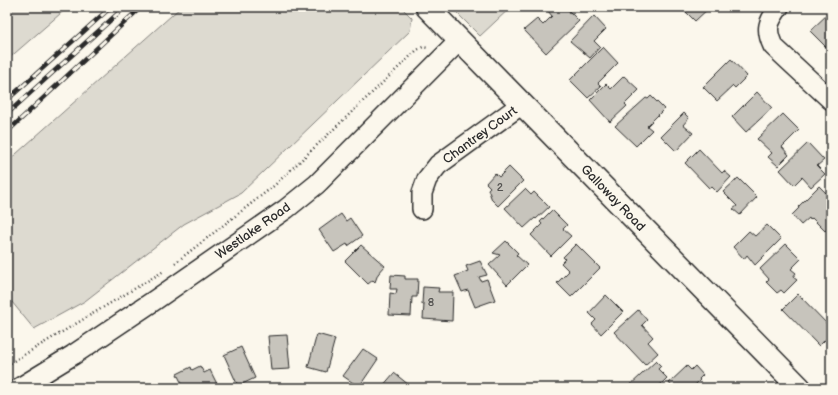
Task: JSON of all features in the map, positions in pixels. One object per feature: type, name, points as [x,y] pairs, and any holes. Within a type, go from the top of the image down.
[{"type":"street","name":"Galloway Road","points":[[427,7],[800,388]]},
{"type":"street","points":[[779,7],[770,18],[768,30],[768,35],[773,46],[831,100]]},
{"type":"street","name":"Westlake Road","points":[[19,388],[73,355],[286,209],[317,184],[460,40]]},
{"type":"street","name":"Chantrey Court","points":[[422,209],[422,193],[427,179],[438,165],[522,104]]},
{"type":"path","points":[[7,365],[170,267],[275,185],[417,50],[423,47],[430,48]]},
{"type":"shaded area","points":[[7,7],[68,7],[7,60]]},
{"type":"shaded area","points":[[181,7],[401,7],[412,18],[410,31],[241,193],[184,224],[85,301],[34,329],[7,296],[7,162]]},
{"type":"shaded area","points":[[451,7],[511,7],[480,36]]},
{"type":"building","points":[[552,7],[565,7],[579,21],[546,53],[524,30],[537,19],[543,25],[552,16],[548,11]]},
{"type":"building","points":[[681,7],[710,7],[695,21]]},
{"type":"building","points":[[831,11],[831,42],[826,47],[810,31]]},
{"type":"building","points":[[594,16],[606,29],[594,41],[600,47],[590,58],[570,41]]},
{"type":"building","points":[[603,47],[618,63],[598,83],[601,86],[588,98],[570,80]]},
{"type":"building","points":[[731,59],[747,76],[735,88],[733,86],[717,101],[703,87]]},
{"type":"building","points":[[624,76],[639,90],[625,104],[627,106],[610,122],[590,100],[606,84],[611,89]]},
{"type":"building","points":[[757,92],[772,108],[746,132],[732,117]]},
{"type":"building","points":[[651,96],[664,109],[647,126],[652,130],[636,146],[615,126],[646,98],[648,99]]},
{"type":"building","points":[[684,113],[689,118],[683,125],[693,133],[676,151],[661,136]]},
{"type":"building","points":[[783,114],[799,130],[782,147],[789,155],[778,166],[768,157],[772,153],[757,139]]},
{"type":"building","points":[[808,143],[824,160],[817,166],[825,174],[811,187],[802,177],[794,185],[780,170]]},
{"type":"building","points":[[699,149],[722,173],[724,171],[731,177],[717,192],[712,187],[709,188],[685,163]]},
{"type":"building","points":[[509,167],[523,181],[498,206],[492,200],[488,189],[490,187],[486,183],[495,173],[499,177]]},
{"type":"building","points":[[738,178],[757,197],[740,215],[733,209],[737,206],[723,192]]},
{"type":"building","points":[[819,186],[831,198],[826,205],[831,210],[831,226],[825,231],[812,218],[810,220],[809,218],[801,225],[792,215]]},
{"type":"building","points":[[525,189],[531,195],[534,192],[549,207],[524,228],[505,208]]},
{"type":"building","points":[[552,210],[567,225],[563,229],[571,236],[551,256],[531,235],[542,224],[540,222]]},
{"type":"building","points":[[341,214],[346,221],[350,218],[362,236],[348,246],[347,244],[334,252],[319,230]]},
{"type":"building","points":[[767,225],[781,239],[755,265],[747,255],[744,259],[733,247],[749,231],[755,236]]},
{"type":"building","points":[[506,241],[518,253],[516,255],[527,265],[507,285],[489,265],[500,255],[493,253]]},
{"type":"building","points":[[576,244],[600,268],[571,297],[557,283],[569,271],[561,263],[565,259],[563,257]]},
{"type":"building","points":[[786,244],[801,259],[791,269],[796,273],[793,277],[797,280],[784,293],[781,290],[777,293],[766,282],[769,279],[760,269]]},
{"type":"building","points":[[361,245],[385,266],[378,274],[375,282],[373,280],[368,284],[345,261]]},
{"type":"building","points":[[480,261],[487,275],[479,277],[481,281],[487,279],[495,300],[475,307],[468,290],[462,292],[455,276],[468,271],[466,266]]},
{"type":"building","points":[[391,275],[405,276],[405,279],[418,279],[417,297],[412,297],[411,316],[389,315],[390,293],[396,294],[397,289],[390,289]]},
{"type":"building","points":[[423,287],[439,288],[438,292],[453,292],[452,321],[423,319]]},
{"type":"building","points":[[798,294],[831,328],[831,334],[819,346],[783,309]]},
{"type":"building","points":[[606,295],[623,312],[601,334],[592,324],[596,320],[589,313]]},
{"type":"building","points":[[638,310],[647,320],[642,325],[653,337],[648,342],[658,353],[645,365],[614,332]]},
{"type":"building","points":[[317,334],[335,339],[326,372],[308,367]]},
{"type":"building","points":[[287,335],[290,369],[271,370],[268,336]]},
{"type":"building","points":[[241,347],[255,378],[238,386],[224,355]]},
{"type":"building","points":[[363,349],[378,359],[359,387],[343,376]]},
{"type":"building","points":[[656,361],[661,366],[658,369],[667,378],[657,388],[627,388]]},
{"type":"building","points":[[200,366],[204,373],[210,370],[219,388],[184,388],[177,374],[191,367],[192,370]]},
{"type":"building","points":[[687,366],[691,370],[695,366],[703,375],[699,379],[700,380],[692,388],[673,388],[669,383]]},
{"type":"building","points":[[394,373],[409,385],[406,388],[381,388]]},
{"type":"railway","points":[[7,100],[111,7]]},
{"type":"railway","points":[[7,114],[125,7]]},
{"type":"railway","points":[[7,132],[141,7]]}]
